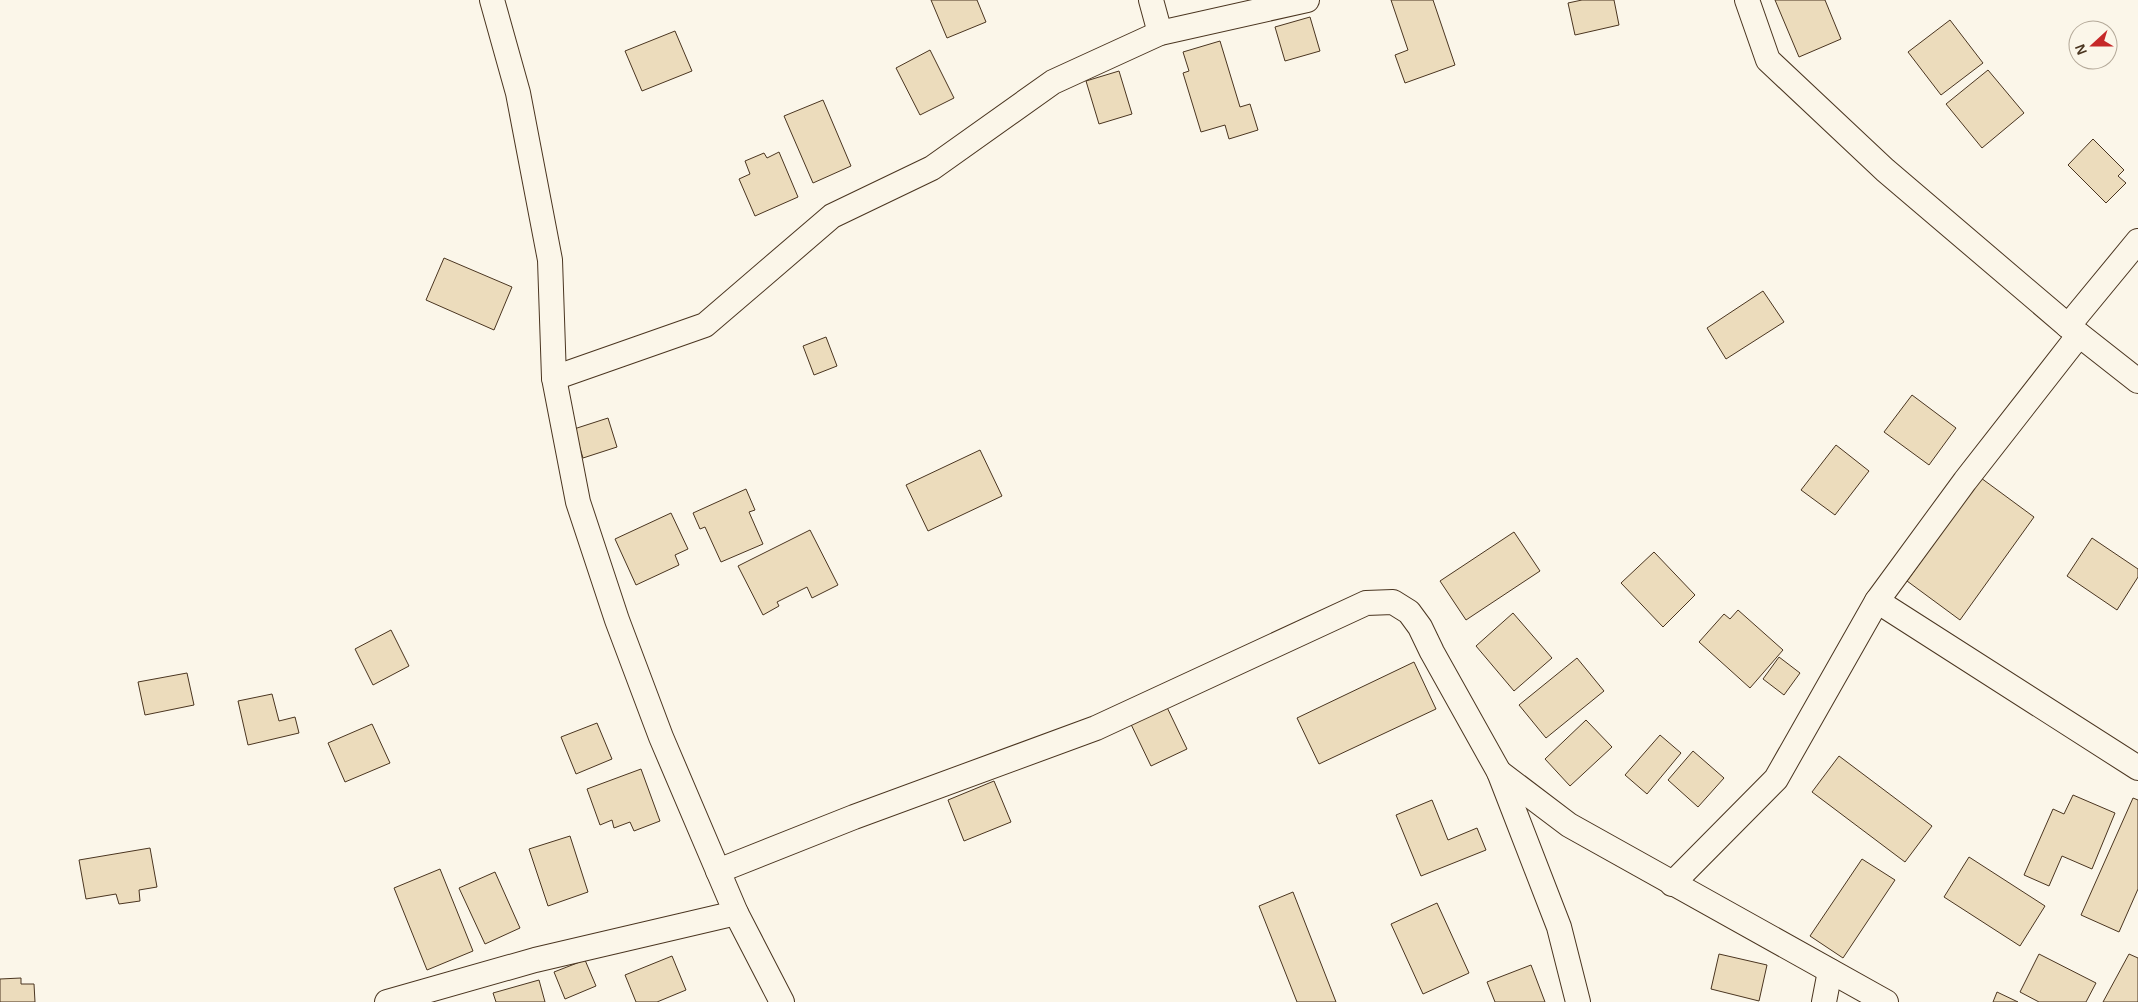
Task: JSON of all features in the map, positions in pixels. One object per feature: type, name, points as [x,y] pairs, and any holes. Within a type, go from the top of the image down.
[{"type":"street","points":[[492,0],[518,93],[550,260],[554,378],[578,502],[617,620],[662,737],[736,914],[782,1002]]},
{"type":"street","points":[[1151,0],[1160,33]]},
{"type":"street","points":[[554,378],[705,325],[832,216],[932,168],[1053,82],[1160,33],[1308,0]]},
{"type":"street","points":[[1747,0],[1768,60],[1885,170],[2074,331],[2138,381]]},
{"type":"street","points":[[1672,884],[1776,779],[1877,601],[2138,241]]},
{"type":"street","points":[[1877,601],[2138,768]]},
{"type":"street","points":[[718,870],[854,817],[1096,728],[1366,604],[1392,602],[1409,612],[1420,627],[1499,772],[1559,927],[1578,1002]]},
{"type":"street","points":[[1499,772],[1569,825],[1886,1002]]},
{"type":"street","points":[[387,1002],[535,960],[736,914]]},
{"type":"street","points":[[1824,1002],[1830,971]]},
{"type":"building","points":[[931,0],[977,0],[986,22],[947,38]]},
{"type":"building","points":[[1391,0],[1433,0],[1455,65],[1405,83],[1395,55],[1408,50]]},
{"type":"building","points":[[1582,0],[1614,0],[1619,25],[1575,35],[1568,3]]},
{"type":"building","points":[[1775,0],[1825,0],[1841,39],[1799,57]]},
{"type":"building","points":[[1310,17],[1320,51],[1285,61],[1275,27]]},
{"type":"building","points":[[1950,20],[1983,63],[1941,95],[1908,52]]},
{"type":"building","points":[[675,31],[692,71],[642,91],[625,51]]},
{"type":"building","points":[[1220,41],[1240,107],[1250,104],[1258,130],[1229,139],[1225,125],[1201,132],[1183,73],[1189,71],[1183,52]]},
{"type":"building","points":[[930,50],[954,98],[920,115],[896,68]]},
{"type":"building","points":[[1988,70],[2024,113],[1982,148],[1946,104]]},
{"type":"building","points":[[1119,71],[1132,114],[1099,124],[1086,81]]},
{"type":"building","points":[[823,100],[851,166],[813,183],[784,116]]},
{"type":"building","points":[[2093,139],[2124,170],[2118,176],[2126,183],[2106,203],[2068,165]]},
{"type":"building","points":[[779,152],[798,197],[755,216],[739,179],[750,174],[745,161],[764,153],[767,158]]},
{"type":"building","points":[[444,258],[512,287],[494,330],[426,300]]},
{"type":"building","points":[[1763,291],[1784,322],[1726,359],[1707,328]]},
{"type":"building","points":[[826,337],[837,366],[814,375],[803,346]]},
{"type":"building","points":[[1912,395],[1956,428],[1929,465],[1884,432]]},
{"type":"building","points":[[608,418],[617,447],[583,458],[574,429]]},
{"type":"building","points":[[1836,445],[1869,471],[1835,515],[1801,490]]},
{"type":"building","points":[[980,450],[1002,496],[928,531],[906,485]]},
{"type":"building","points":[[1981,478],[2034,517],[1960,620],[1907,581]]},
{"type":"building","points":[[746,489],[755,510],[749,512],[763,544],[721,562],[705,527],[700,529],[693,513]]},
{"type":"building","points":[[671,513],[688,549],[675,555],[679,565],[636,585],[615,539]]},
{"type":"building","points":[[810,530],[838,585],[812,598],[807,587],[777,602],[779,606],[763,615],[738,566]]},
{"type":"building","points":[[1514,532],[1540,571],[1466,620],[1440,581]]},
{"type":"building","points":[[2092,538],[2138,569],[2138,577],[2117,610],[2067,576]]},
{"type":"building","points":[[1654,552],[1695,595],[1663,627],[1621,583]]},
{"type":"building","points":[[1738,610],[1783,650],[1750,688],[1699,642],[1724,614],[1730,619]]},
{"type":"building","points":[[1513,613],[1552,658],[1514,691],[1476,646]]},
{"type":"building","points":[[391,630],[409,666],[373,685],[355,649]]},
{"type":"building","points":[[1779,657],[1800,673],[1784,695],[1763,679]]},
{"type":"building","points":[[1577,658],[1604,691],[1546,738],[1519,705]]},
{"type":"building","points":[[1414,662],[1436,709],[1319,764],[1297,718]]},
{"type":"building","points":[[187,673],[194,705],[145,715],[138,682]]},
{"type":"building","points":[[272,694],[279,721],[295,717],[299,733],[248,745],[238,701]]},
{"type":"building","points":[[1163,699],[1187,749],[1151,766],[1127,716]]},
{"type":"building","points":[[1586,720],[1612,747],[1570,786],[1545,759]]},
{"type":"building","points":[[597,723],[612,759],[576,774],[561,737]]},
{"type":"building","points":[[372,724],[390,763],[345,782],[328,743]]},
{"type":"building","points":[[1660,735],[1681,753],[1647,794],[1625,775]]},
{"type":"building","points":[[1693,751],[1724,778],[1698,807],[1668,780]]},
{"type":"building","points":[[1839,756],[1932,826],[1905,862],[1812,792]]},
{"type":"building","points":[[641,769],[660,821],[634,831],[630,822],[614,828],[612,820],[600,825],[587,789]]},
{"type":"building","points":[[994,781],[1011,822],[964,841],[948,800]]},
{"type":"building","points":[[2073,795],[2115,813],[2092,869],[2062,856],[2049,886],[2024,875],[2053,809],[2064,814]]},
{"type":"building","points":[[2133,798],[2138,800],[2138,889],[2119,932],[2081,915]]},
{"type":"building","points":[[1432,800],[1448,840],[1477,828],[1486,850],[1421,876],[1396,815]]},
{"type":"building","points":[[570,836],[588,892],[548,906],[529,849]]},
{"type":"building","points":[[150,848],[157,887],[139,890],[140,901],[119,904],[116,894],[86,899],[79,860]]},
{"type":"building","points":[[1969,857],[2045,906],[2020,946],[1944,897]]},
{"type":"building","points":[[1862,859],[1895,880],[1843,958],[1810,936]]},
{"type":"building","points":[[440,869],[473,951],[427,970],[394,888]]},
{"type":"building","points":[[495,872],[520,928],[485,944],[459,888]]},
{"type":"building","points":[[1293,892],[1336,1002],[1297,1002],[1259,906]]},
{"type":"building","points":[[1437,903],[1469,973],[1423,994],[1391,924]]},
{"type":"building","points":[[1719,954],[1767,965],[1759,1001],[1711,989]]},
{"type":"building","points":[[2039,954],[2096,983],[2086,1002],[2039,1002],[2020,992]]},
{"type":"building","points":[[2129,954],[2138,958],[2138,1002],[2103,1002]]},
{"type":"building","points":[[672,956],[686,990],[657,1002],[636,1002],[625,975]]},
{"type":"building","points":[[585,960],[596,986],[565,999],[554,972]]},
{"type":"building","points":[[1531,965],[1545,1002],[1495,1002],[1487,982]]},
{"type":"building","points":[[21,978],[21,984],[34,984],[35,1002],[0,1002],[0,979]]},
{"type":"building","points":[[539,980],[545,1002],[496,1002],[493,993]]},
{"type":"building","points":[[1997,992],[2018,1002],[1993,1002]]}]
